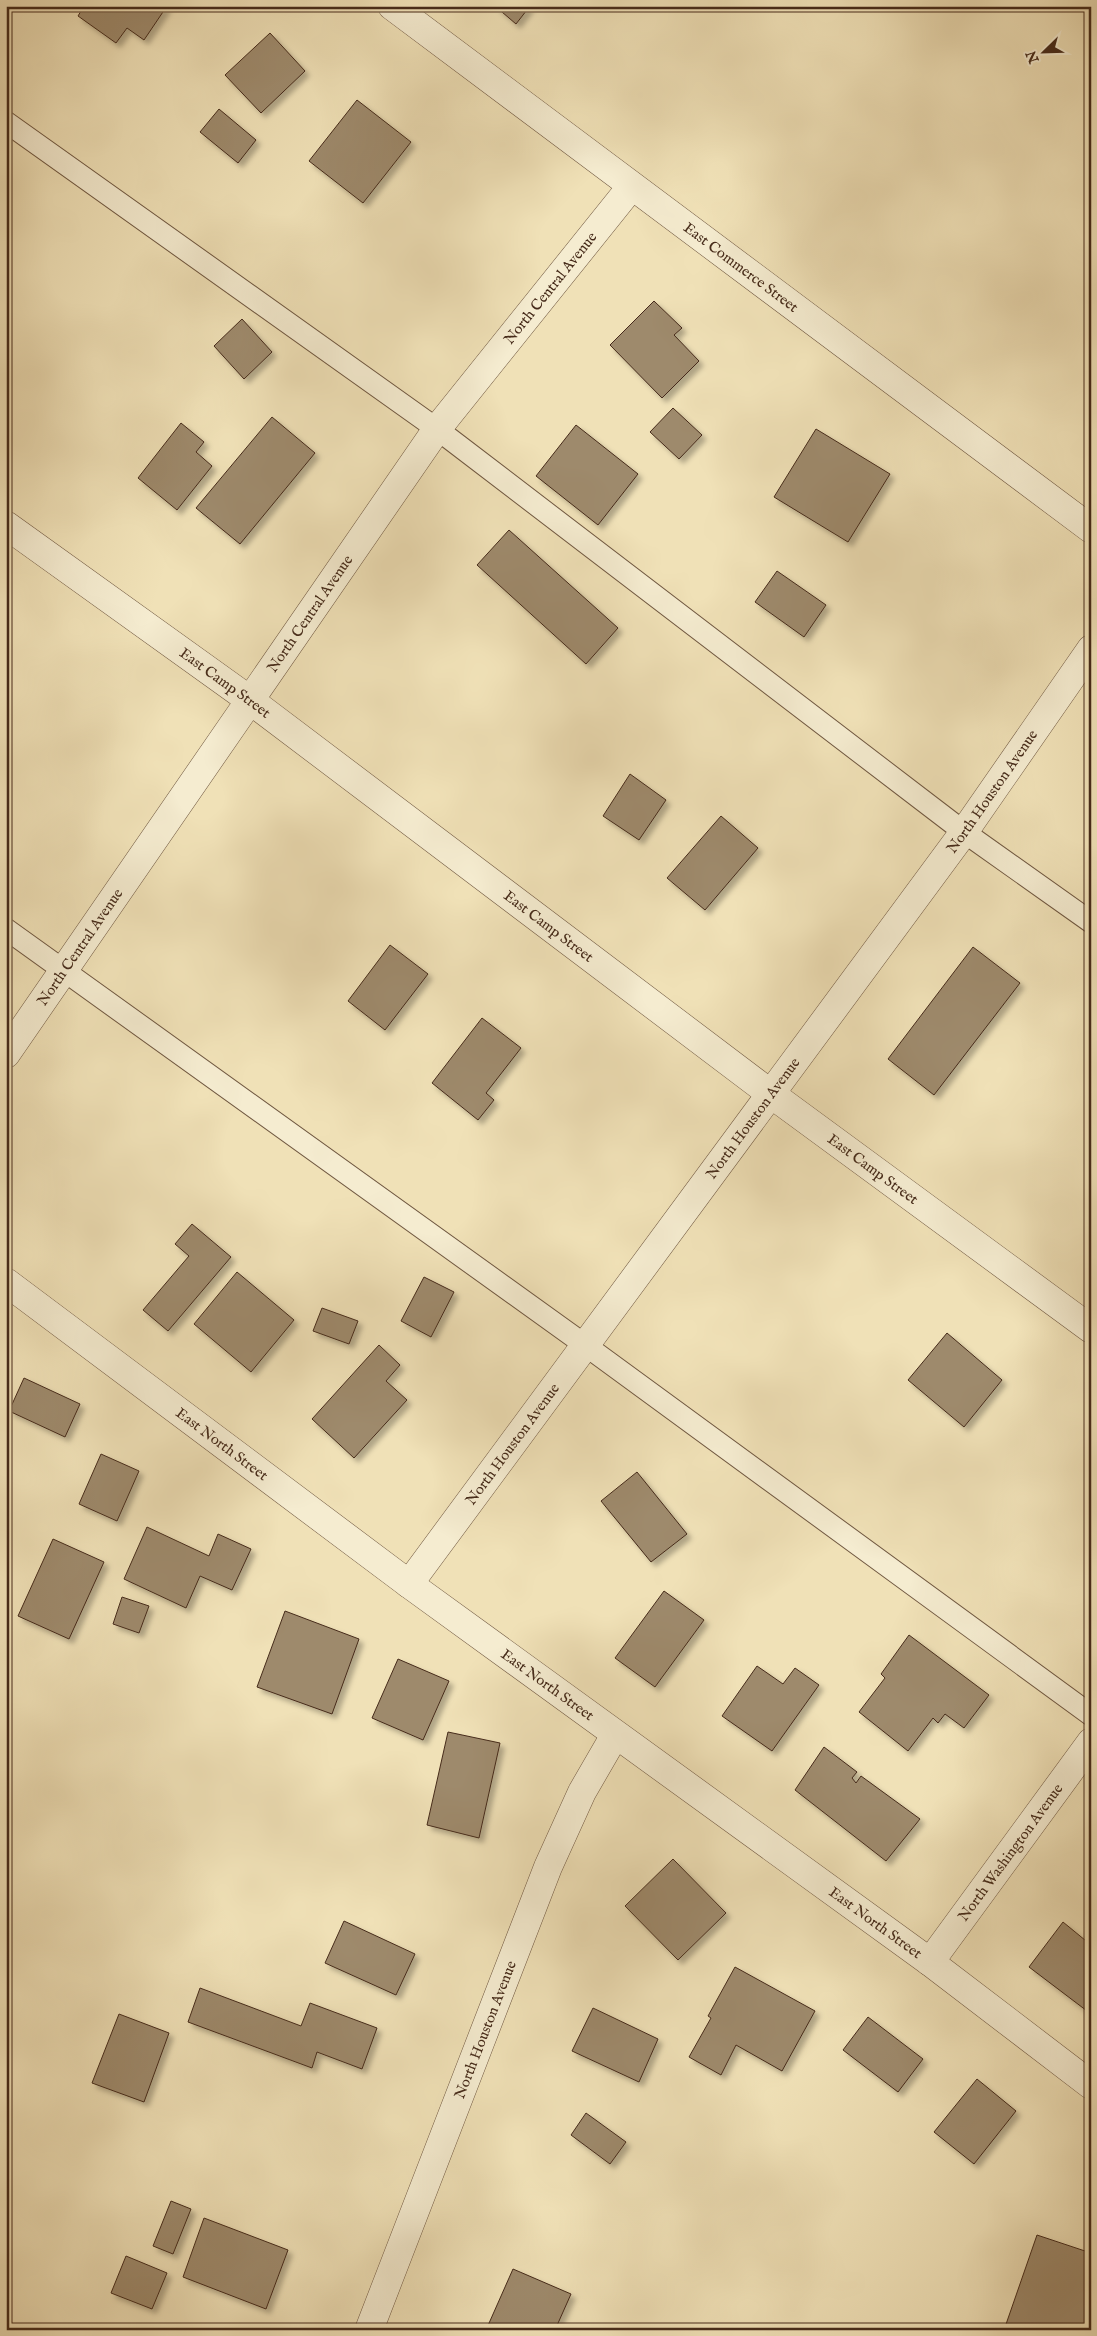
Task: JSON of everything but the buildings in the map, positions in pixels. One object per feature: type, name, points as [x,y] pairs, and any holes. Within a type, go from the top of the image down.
[{"type":"street","name":"East Commerce Street","points":[[392,6],[631,187],[1091,529]]},
{"type":"street","name":"North Central Avenue","points":[[6,1054],[62,971],[252,701],[437,429],[631,187]]},
{"type":"street","name":"East Camp Street","points":[[6,525],[252,701],[771,1094],[1091,1329]]},
{"type":"street","name":"North Houston Avenue","points":[[409,1584],[964,832],[1091,649]]},
{"type":"street","name":"East North Street","points":[[6,1282],[409,1584],[930,1962],[1091,2085]]},
{"type":"street","name":"North Houston Avenue","points":[[369,2330],[548,1867],[582,1792],[615,1734]]},
{"type":"street","name":"North Washington Avenue","points":[[930,1962],[1091,1742]]},
{"type":"lane","points":[[6,122],[437,429],[964,832],[1091,922]]},
{"type":"lane","points":[[6,929],[585,1345],[1091,1715]]}]
